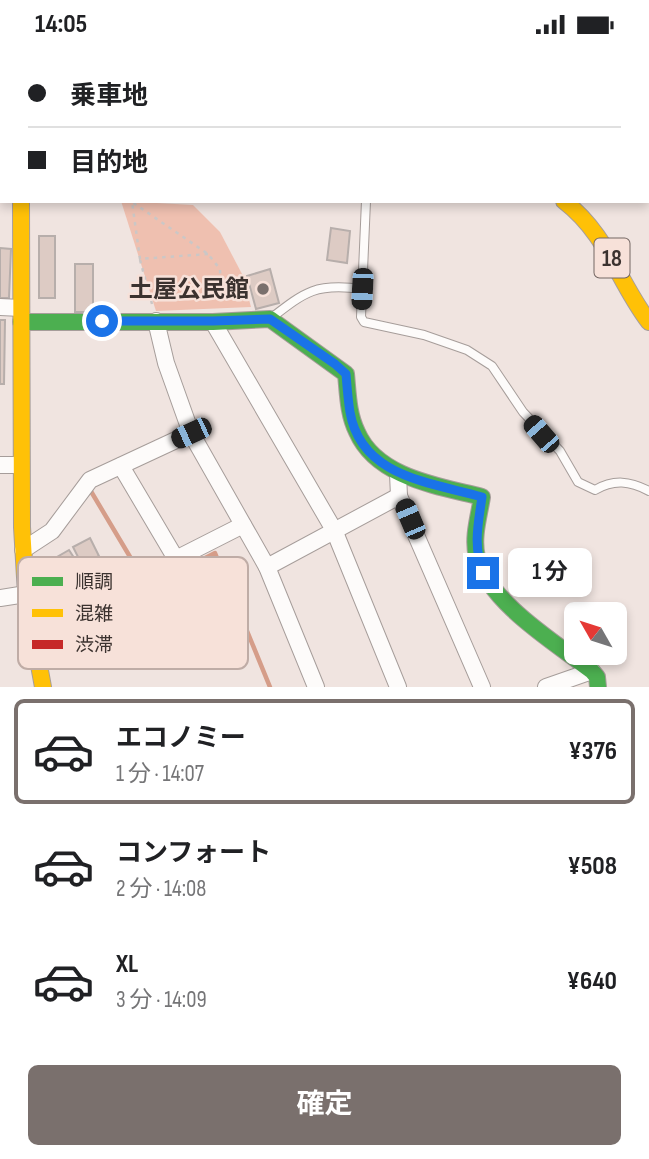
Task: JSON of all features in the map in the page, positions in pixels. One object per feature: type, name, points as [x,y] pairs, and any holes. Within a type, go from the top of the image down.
[{"type":"street","points":[[21,203],[23,557]]},
{"type":"street","name":"18","points":[[567,203],[587,219],[602,238],[635,306],[649,322]]},
{"type":"street","points":[[0,307],[21,315],[156,321],[270,319],[346,374],[350,414],[355,428],[374,459],[398,474],[482,497],[477,556],[483,573],[515,610],[595,679]]},
{"type":"street","points":[[156,321],[166,363],[191,433],[267,567],[316,687]]},
{"type":"street","points":[[218,321],[334,530],[398,687]]},
{"type":"street","points":[[23,550],[52,531],[90,480],[191,433]]},
{"type":"street","points":[[0,465],[22,465]]},
{"type":"street","points":[[121,466],[175,557]]},
{"type":"street","points":[[398,474],[399,496],[482,687]]},
{"type":"street","points":[[267,567],[399,496]]},
{"type":"street","points":[[180,557],[243,525]]},
{"type":"street","points":[[0,598],[18,595]]},
{"type":"street","points":[[40,669],[43,687]]},
{"type":"street","points":[[546,687],[595,679]]},
{"type":"lane","points":[[366,203],[361,317],[364,322],[424,335],[467,350],[492,366],[523,412],[560,451],[578,482],[596,490],[603,485],[625,481],[649,491]]},
{"type":"lane","points":[[270,319],[302,294],[319,288],[341,286],[362,289]]},
{"type":"path","points":[[132,203],[139,259],[156,321]]},
{"type":"path","points":[[133,203],[208,254],[220,269],[218,321]]},
{"type":"path","points":[[139,259],[208,254]]},
{"type":"shaded area","points":[[122,203],[193,205],[220,232],[242,274],[251,307],[156,311]]},
{"type":"building","points":[[331,228],[350,231],[347,263],[327,260]]},
{"type":"building","points":[[39,236],[55,236],[55,298],[39,298]]},
{"type":"building","points":[[0,248],[11,249],[9,298],[0,298]]},
{"type":"building","points":[[75,264],[93,264],[93,312],[75,312]]},
{"type":"building","name":"土屋公民館","points":[[270,269],[279,303],[256,309],[247,276]]},
{"type":"building","points":[[0,320],[5,320],[4,384],[0,384]]},
{"type":"building","points":[[90,538],[99,556],[78,557],[73,547]]},
{"type":"building","points":[[69,550],[74,557],[57,557]]},
{"type":"waterway","points":[[89,488],[130,557]]},
{"type":"waterway","points":[[207,557],[215,553],[217,557]]},
{"type":"waterway","points":[[248,633],[270,687]]},
{"type":"traffic: fast","points":[[21,322],[213,322],[270,319],[346,374],[354,425],[366,448],[379,460],[411,478],[482,497],[475,542],[477,557],[484,574],[509,606],[592,671],[597,677],[598,687]]},
{"type":"traffic: slow","points":[[21,203],[24,557]]},
{"type":"traffic: slow","points":[[566,203],[579,214],[602,243],[649,322]]},
{"type":"traffic: slow","points":[[40,669],[43,687]]},
{"type":"place","name":"土屋公民館","points":[[263,289]]},
{"type":"route","points":[[102,321],[270,319],[346,374],[350,414],[355,428],[374,459],[398,474],[482,497],[477,556],[483,573]]}]
